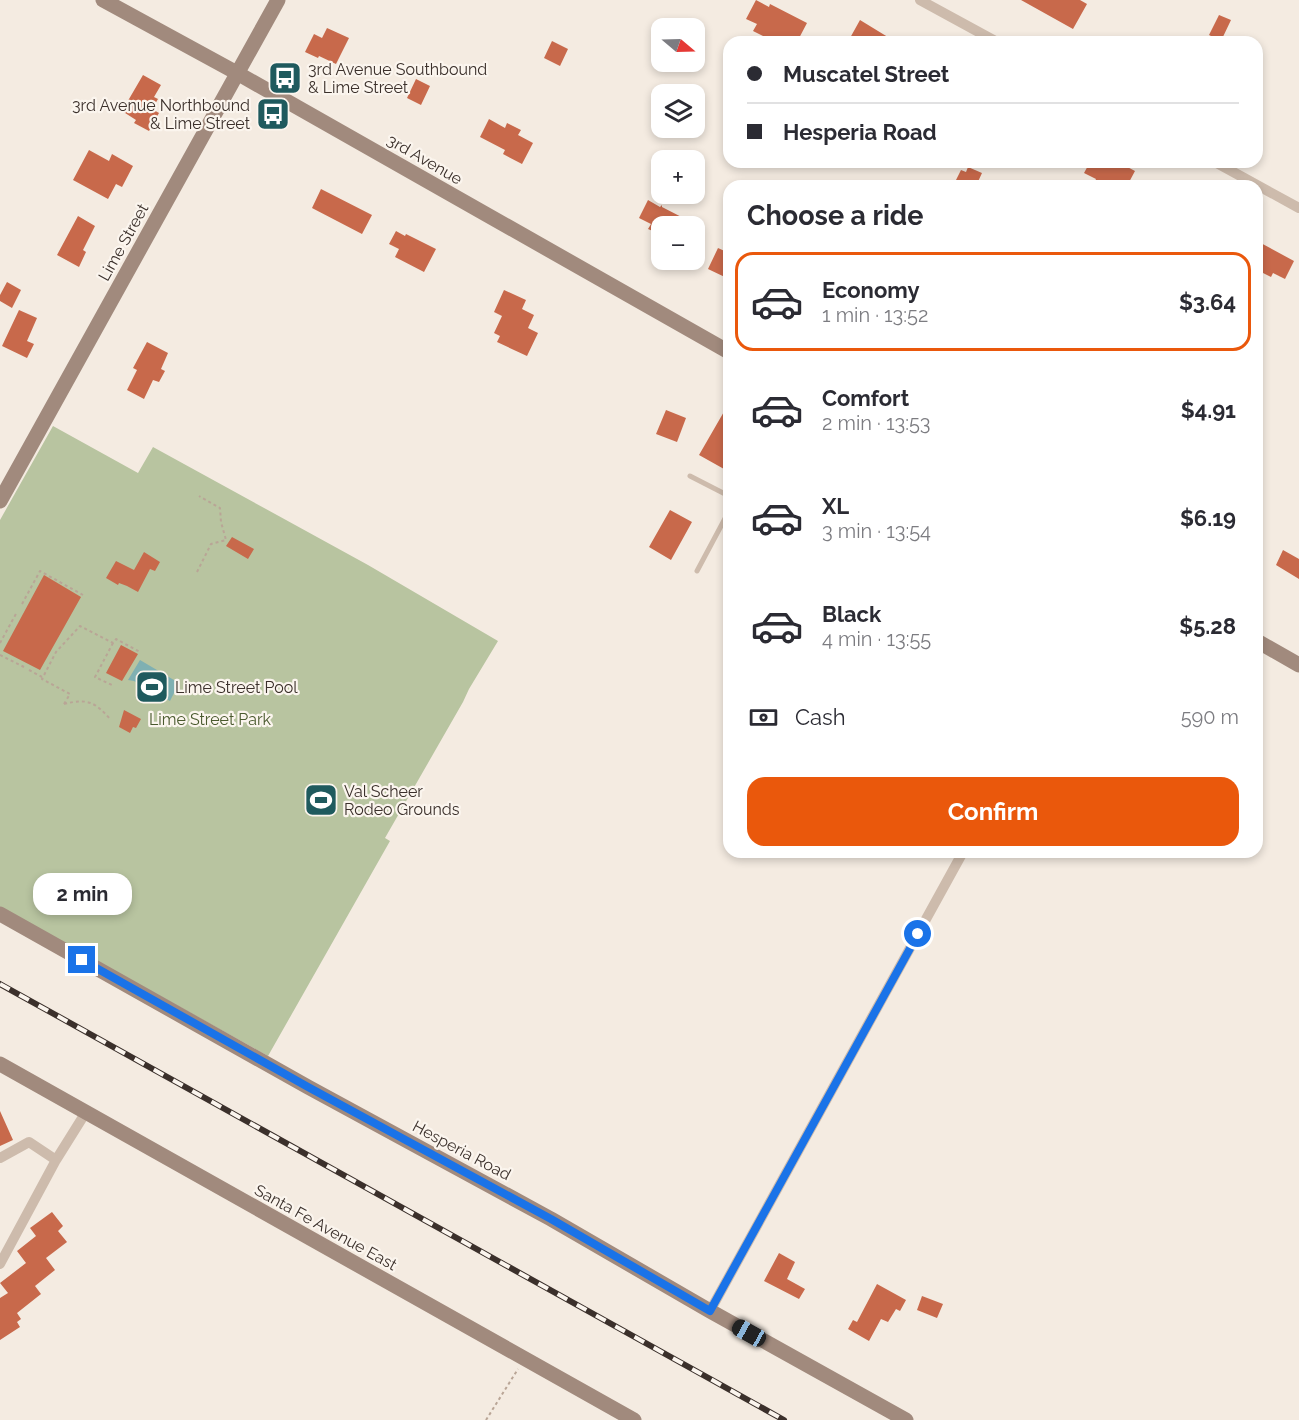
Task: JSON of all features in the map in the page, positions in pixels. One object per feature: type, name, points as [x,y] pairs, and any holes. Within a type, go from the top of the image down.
[{"type":"street","name":"3rd Avenue","points":[[102,0],[237,73],[723,349]]},
{"type":"street","name":"Lime Street","points":[[0,501],[278,0]]},
{"type":"street","points":[[921,0],[986,36]]},
{"type":"street","points":[[1226,168],[1248,180]]},
{"type":"street","points":[[1263,188],[1299,208]]},
{"type":"street","points":[[1263,644],[1299,665]]},
{"type":"street","points":[[710,1311],[960,858]]},
{"type":"street","name":"Hesperia Road","points":[[0,914],[298,1082],[551,1219],[906,1420]]},
{"type":"street","name":"Santa Fe Avenue East","points":[[0,1064],[634,1420]]},
{"type":"street","points":[[0,1263],[56,1160],[86,1112]]},
{"type":"street","points":[[0,1158],[29,1142],[56,1160]]},
{"type":"lane","points":[[690,476],[723,493]]},
{"type":"lane","points":[[697,571],[723,522]]},
{"type":"path","points":[[197,572],[211,544],[223,543],[226,540],[220,508],[199,496]]},
{"type":"path","points":[[22,604],[40,571],[83,595]]},
{"type":"path","points":[[0,643],[17,612]]},
{"type":"path","points":[[43,678],[56,652],[80,626],[113,643]]},
{"type":"path","points":[[114,686],[95,677],[116,639],[140,652]]},
{"type":"path","points":[[0,655],[24,667]]},
{"type":"path","points":[[29,670],[70,694],[64,704],[89,702],[99,706],[111,720]]},
{"type":"path","points":[[486,1420],[524,1360]]},
{"type":"green space","name":"Lime Street Park","points":[[53,426],[138,473],[153,447],[368,565],[498,641],[385,838],[390,841],[268,1056],[0,907],[0,520]]},
{"type":"water","points":[[140,660],[179,683],[170,701],[128,680]]},
{"type":"building","points":[[756,0],[769,7],[770,4],[807,23],[800,36],[763,36],[753,31],[757,24],[746,19]]},
{"type":"building","points":[[1021,0],[1080,0],[1087,4],[1073,29]]},
{"type":"building","points":[[1219,15],[1231,20],[1223,36],[1209,35]]},
{"type":"building","points":[[860,20],[886,36],[851,36]]},
{"type":"building","points":[[327,28],[349,38],[336,64],[305,52],[314,34],[322,38]]},
{"type":"building","points":[[552,41],[568,49],[560,66],[544,58]]},
{"type":"building","points":[[143,75],[161,85],[154,97],[158,99],[152,109],[159,113],[149,131],[134,123],[136,120],[122,111]]},
{"type":"building","points":[[416,79],[430,86],[421,105],[407,98]]},
{"type":"building","points":[[489,119],[505,128],[507,123],[521,130],[518,135],[533,143],[522,164],[503,154],[505,150],[480,137]]},
{"type":"building","points":[[89,150],[109,161],[112,154],[133,166],[122,187],[116,184],[108,199],[73,180]]},
{"type":"building","points":[[968,168],[970,168],[982,173],[979,180],[956,180],[961,170],[966,172]]},
{"type":"building","points":[[1087,168],[1129,168],[1135,171],[1130,180],[1096,180],[1084,173]]},
{"type":"building","points":[[321,189],[372,215],[362,234],[312,208]]},
{"type":"building","points":[[648,200],[651,204],[660,207],[662,205],[680,216],[651,216],[651,224],[639,218]]},
{"type":"building","points":[[78,216],[95,226],[83,250],[86,252],[79,267],[57,255]]},
{"type":"building","points":[[396,231],[436,249],[424,272],[395,257],[399,249],[389,244]]},
{"type":"building","points":[[1263,244],[1294,261],[1285,279],[1273,273],[1271,277],[1263,273]]},
{"type":"building","points":[[718,248],[723,250],[723,276],[708,269]]},
{"type":"building","points":[[7,282],[21,290],[12,308],[0,301],[0,295]]},
{"type":"building","points":[[504,290],[526,300],[522,309],[534,315],[528,328],[538,333],[527,356],[497,342],[500,336],[494,333],[502,316],[494,312]]},
{"type":"building","points":[[19,310],[37,318],[27,341],[34,344],[27,358],[2,346]]},
{"type":"building","points":[[147,342],[168,353],[161,369],[165,371],[159,382],[153,380],[144,399],[127,390],[137,370],[133,368]]},
{"type":"building","points":[[666,410],[686,418],[677,442],[656,434]]},
{"type":"building","points":[[723,413],[723,468],[699,455]]},
{"type":"building","points":[[670,510],[692,522],[671,560],[649,547]]},
{"type":"building","points":[[232,537],[254,549],[248,559],[226,546]]},
{"type":"building","points":[[1283,550],[1299,559],[1299,579],[1276,565]]},
{"type":"building","points":[[144,552],[160,562],[155,571],[150,569],[138,592],[106,578],[116,561],[134,570]]},
{"type":"building","points":[[44,575],[81,597],[40,670],[3,651]]},
{"type":"building","points":[[121,645],[138,654],[122,681],[106,673]]},
{"type":"building","points":[[124,710],[141,719],[130,733],[119,727]]},
{"type":"building","points":[[0,1111],[13,1140],[0,1146]]},
{"type":"building","points":[[52,1212],[63,1226],[58,1231],[67,1242],[46,1258],[55,1270],[35,1286],[41,1294],[17,1313],[21,1319],[17,1322],[20,1327],[0,1340],[0,1298],[8,1293],[0,1283],[26,1263],[17,1251],[36,1236],[30,1228]]},
{"type":"building","points":[[779,1253],[795,1262],[787,1279],[805,1289],[799,1299],[764,1281]]},
{"type":"building","points":[[877,1284],[906,1300],[900,1311],[896,1309],[888,1322],[881,1319],[869,1341],[848,1329],[853,1320],[857,1322]]},
{"type":"building","points":[[922,1296],[943,1304],[937,1318],[917,1310]]},
{"type":"railway","points":[[0,984],[784,1420]]},
{"type":"place","name":"3rd Avenue Southbound & Lime Street","points":[[285,78]]},
{"type":"place","name":"3rd Avenue Northbound & Lime Street","points":[[273,114]]},
{"type":"place","name":"Lime Street Pool","points":[[152,687]]},
{"type":"place","name":"Val Scheer Rodeo Grounds","points":[[321,800]]},
{"type":"route","points":[[82,960],[308,1087],[551,1219],[710,1311],[918,934]]}]
